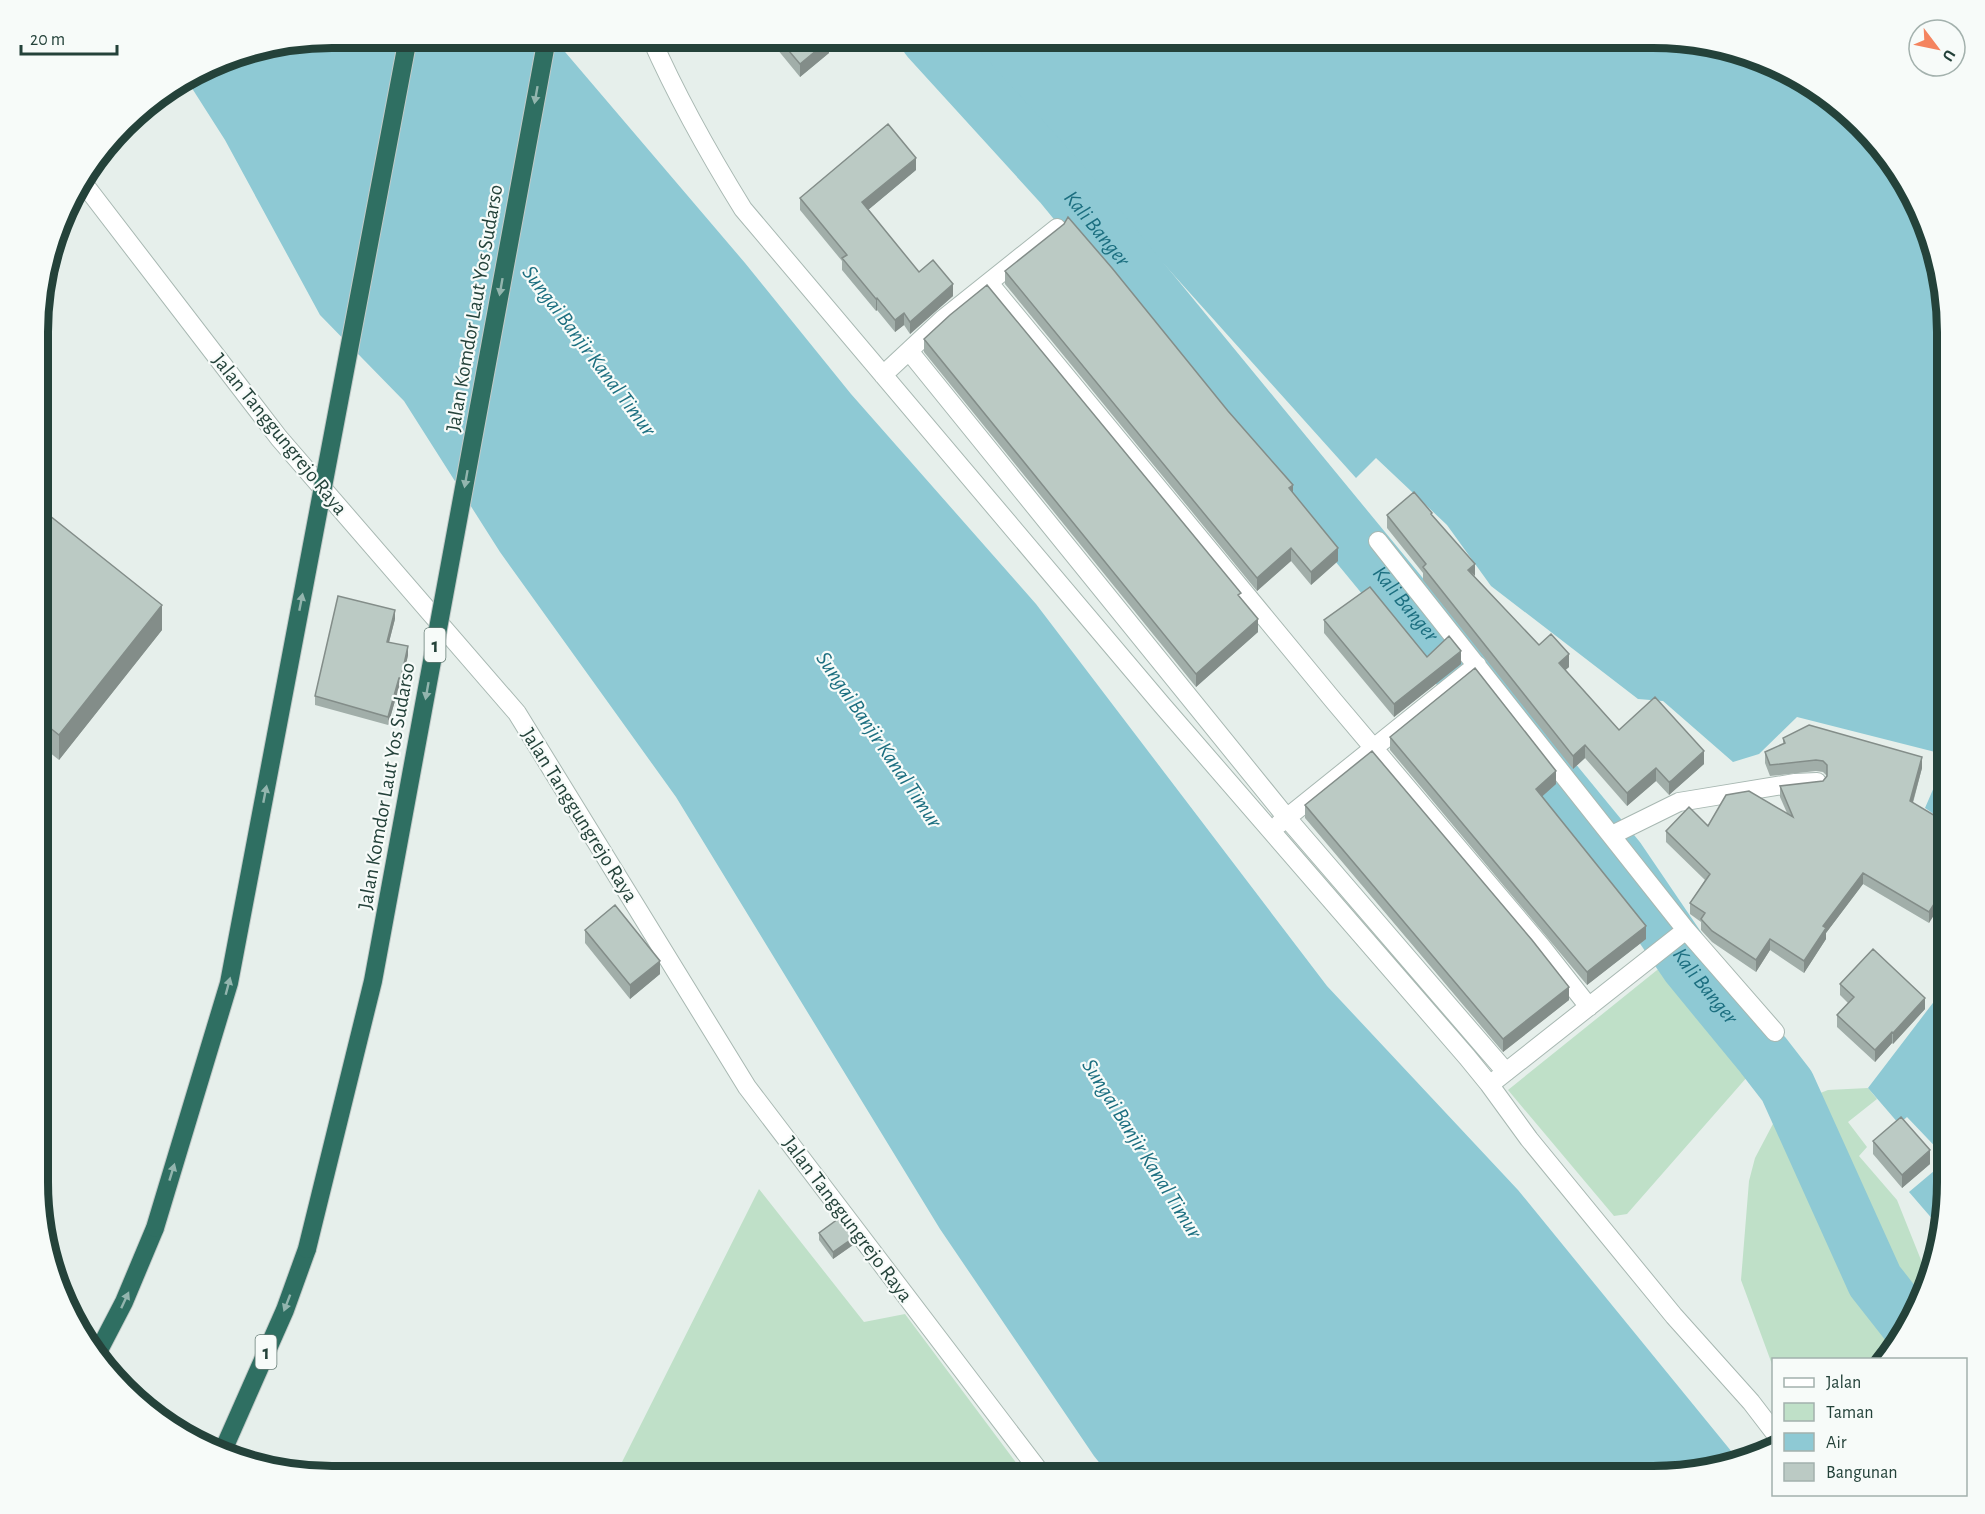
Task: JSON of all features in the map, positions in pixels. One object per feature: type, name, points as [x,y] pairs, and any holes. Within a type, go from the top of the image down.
[{"type":"highway","points":[[101,1347],[124,1302],[155,1228],[229,983],[406,48]]},
{"type":"highway","name":"Jalan Komdor Laut Yos Sudarso","points":[[225,1445],[285,1310],[307,1249],[373,981],[545,48]]},
{"type":"street","points":[[655,48],[669,79],[718,169],[743,209],[1489,1084],[1536,1148],[1674,1316],[1751,1402],[1772,1431]]},
{"type":"street","name":"Jalan Tanggungrejo Raya","points":[[87,188],[279,438],[517,713],[747,1087],[1035,1466]]},
{"type":"street","points":[[883,375],[943,319],[1057,228]]},
{"type":"street","points":[[989,284],[1373,748],[1541,946],[1589,1007]]},
{"type":"street","points":[[909,351],[1287,818],[1506,1072]]},
{"type":"street","points":[[1378,541],[1686,930],[1775,1032]]},
{"type":"street","points":[[1271,831],[1477,665]]},
{"type":"street","points":[[1612,835],[1679,802],[1795,783],[1817,782]]},
{"type":"street","points":[[1489,1084],[1686,930]]},
{"type":"green space","points":[[1677,954],[1762,1060],[1627,1214],[1614,1216],[1508,1090]]},
{"type":"green space","points":[[1868,1088],[1877,1099],[1848,1122],[1867,1147],[1859,1156],[1897,1200],[1924,1267],[1908,1308],[1876,1358],[1772,1358],[1772,1364],[1741,1280],[1749,1181],[1755,1158],[1775,1120],[1795,1103],[1828,1090]]},
{"type":"green space","points":[[759,1189],[864,1322],[905,1314],[1019,1466],[620,1466]]},
{"type":"water","name":"Sungai Banjir Kanal Timur","points":[[332,48],[562,48],[745,263],[851,394],[1036,604],[1327,986],[1518,1190],[1734,1454],[1690,1464],[1653,1466],[1102,1466],[940,1229],[676,797],[500,552],[404,401],[320,315],[225,140],[190,86],[240,63],[276,53]]},
{"type":"water","points":[[970,48],[1653,48],[1690,50],[1745,63],[1779,77],[1811,96],[1854,131],[1889,174],[1908,206],[1922,240],[1932,276],[1937,332],[1937,752],[1797,717],[1759,754],[1733,762],[1663,701],[1638,699],[1491,586],[1447,525],[1376,458],[1356,478]]},
{"type":"water","points":[[1937,780],[1937,816],[1925,808]]},
{"type":"water","points":[[1937,998],[1937,1148],[1907,1117],[1899,1124],[1868,1088]]},
{"type":"water","points":[[1937,1168],[1935,1222],[1909,1192]]},
{"type":"building","points":[[786,48],[819,48],[800,64]]},
{"type":"building","points":[[888,124],[916,158],[862,202],[919,272],[933,260],[953,284],[910,322],[904,313],[895,320],[876,299],[842,258],[847,255],[800,198]]},
{"type":"building","points":[[1068,217],[1228,411],[1293,485],[1289,488],[1338,548],[1311,572],[1291,548],[1257,578],[1005,271],[1064,224]]},
{"type":"building","points":[[987,285],[1241,593],[1238,595],[1258,619],[1196,674],[924,339]]},
{"type":"building","points":[[1414,492],[1475,564],[1468,570],[1539,645],[1551,634],[1569,654],[1559,663],[1619,730],[1655,697],[1704,751],[1671,781],[1669,782],[1656,768],[1627,793],[1585,745],[1573,756],[1423,567],[1426,564],[1387,515]]},
{"type":"building","points":[[48,514],[162,605],[59,735],[48,726]]},
{"type":"building","points":[[1370,587],[1427,657],[1449,636],[1461,651],[1394,704],[1324,620]]},
{"type":"building","points":[[338,596],[395,610],[387,642],[408,646],[401,678],[399,678],[388,717],[315,696]]},
{"type":"building","points":[[1475,668],[1556,771],[1536,789],[1646,926],[1587,972],[1390,737]]},
{"type":"building","points":[[1809,725],[1922,757],[1910,801],[1937,817],[1937,900],[1929,912],[1863,873],[1823,926],[1826,928],[1804,961],[1770,939],[1756,960],[1712,931],[1701,919],[1705,913],[1690,903],[1710,874],[1666,831],[1689,807],[1708,826],[1726,795],[1749,791],[1793,817],[1780,786],[1823,781],[1827,776],[1827,765],[1823,761],[1816,760],[1770,765],[1765,752],[1785,743],[1783,738]]},
{"type":"building","points":[[1372,751],[1569,987],[1503,1039],[1305,805]]},
{"type":"building","points":[[615,905],[660,961],[630,985],[585,930]]},
{"type":"building","points":[[1873,949],[1925,998],[1875,1050],[1837,1015],[1854,997],[1840,984]]},
{"type":"building","points":[[1901,1117],[1930,1150],[1902,1175],[1873,1141]]},
{"type":"building","points":[[838,1219],[853,1238],[833,1252],[819,1233]]},
{"type":"waterway","name":"Kali Banger","points":[[938,48],[1061,183],[1617,859],[1689,965],[1787,1086],[1875,1281],[1903,1317]]}]
